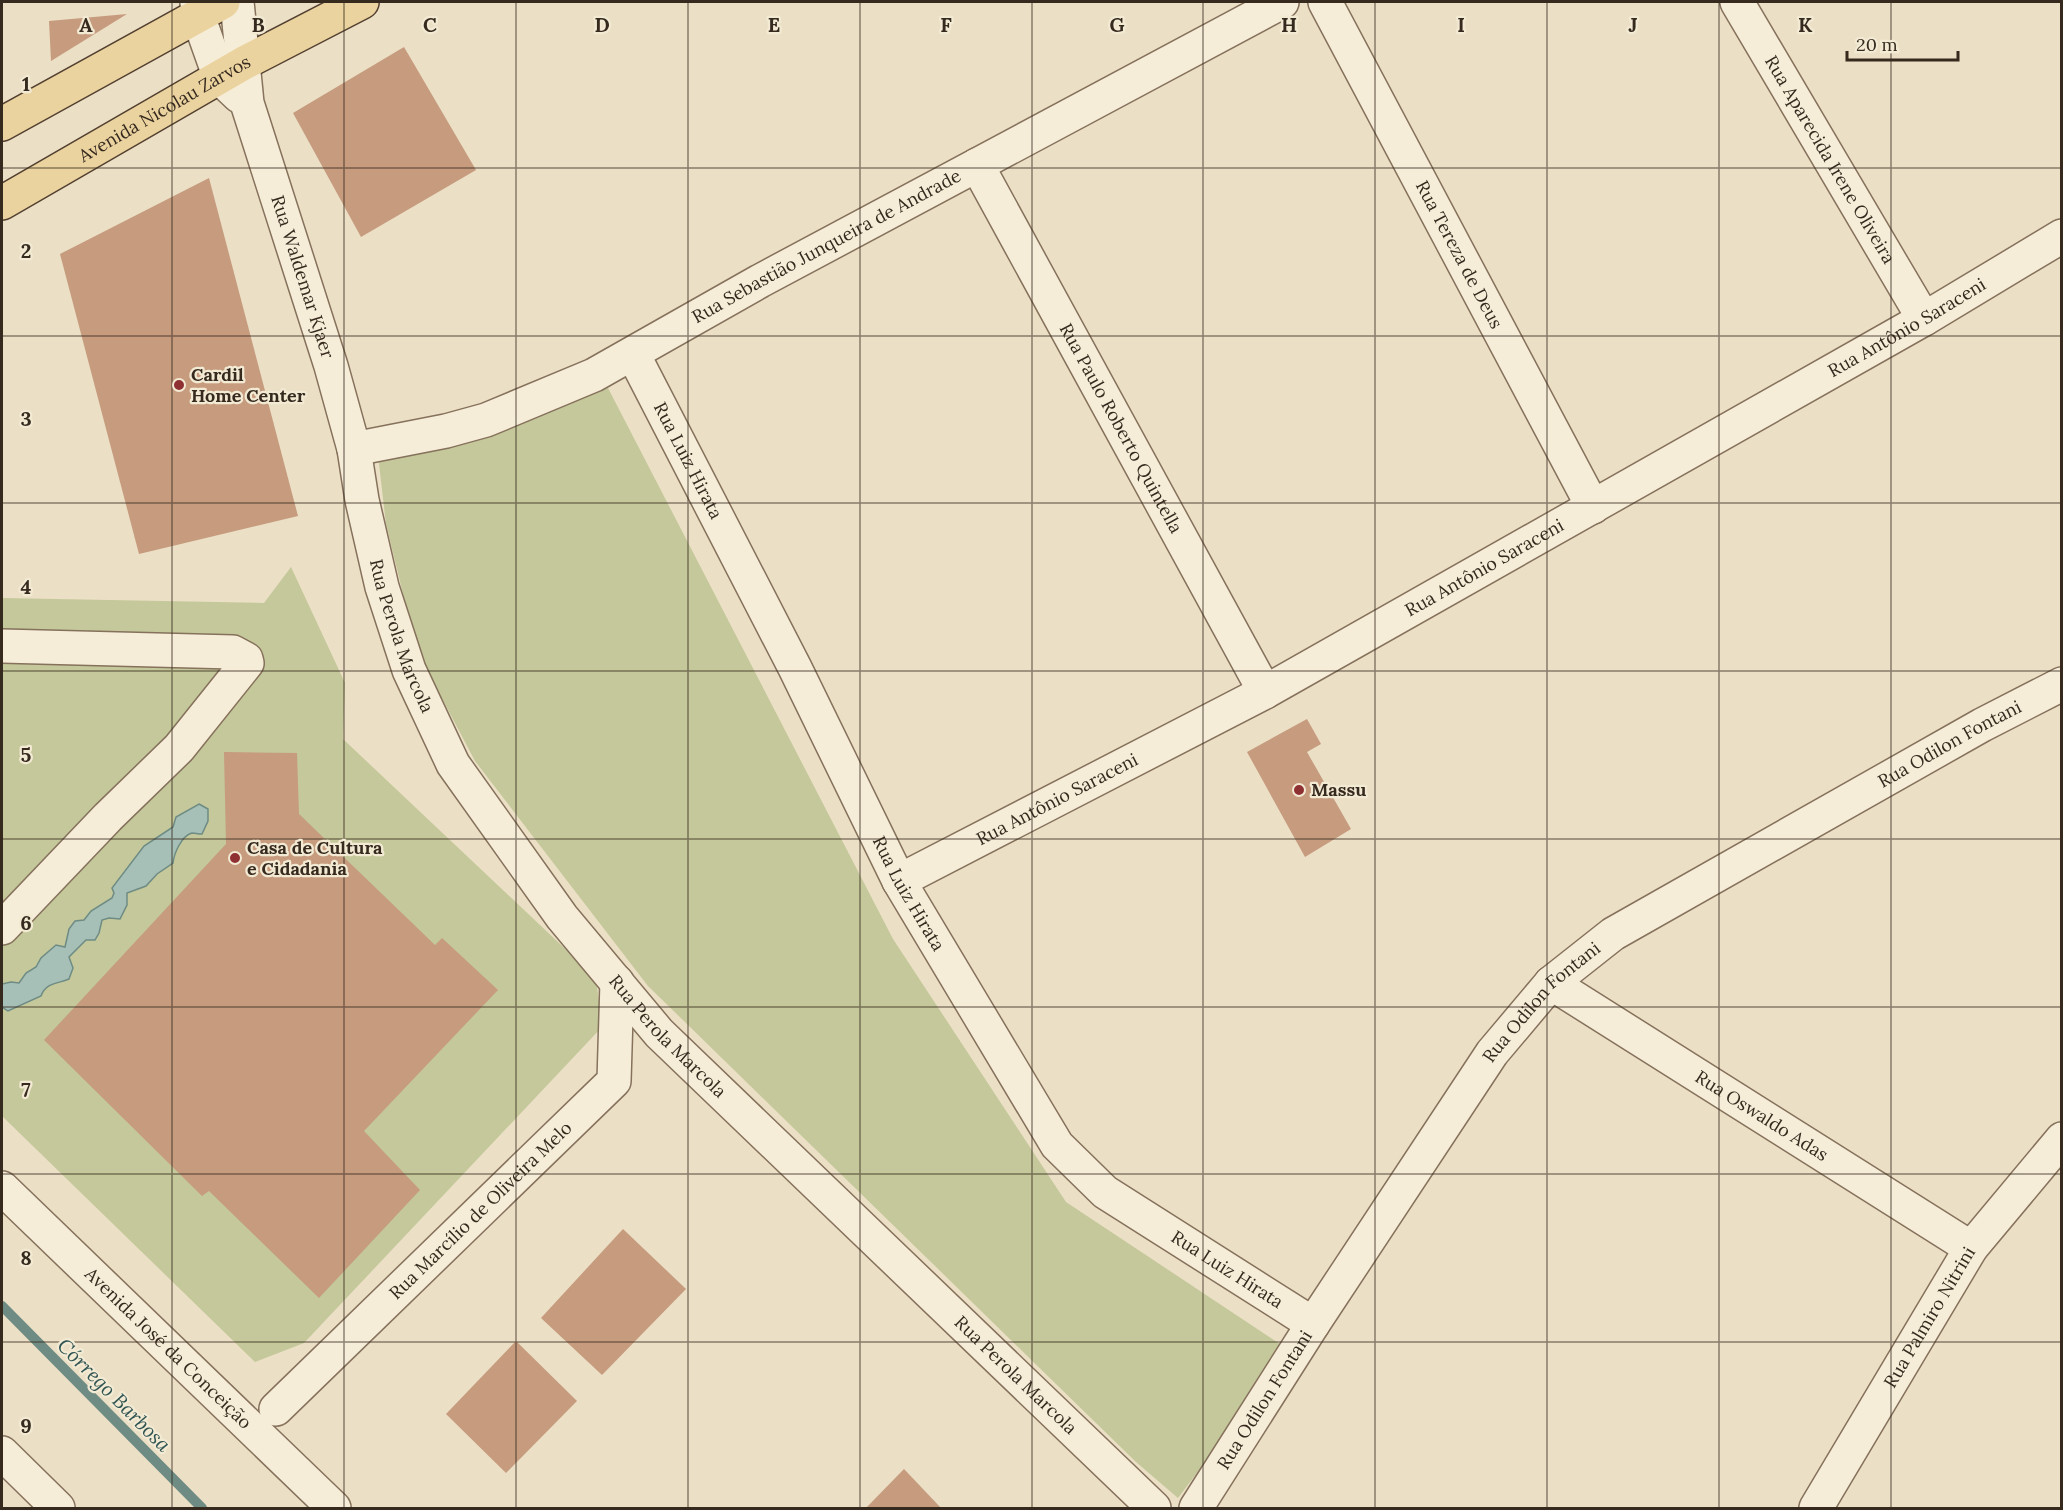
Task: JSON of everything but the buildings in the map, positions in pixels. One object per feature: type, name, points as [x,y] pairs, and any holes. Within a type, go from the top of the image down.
[{"type":"main road","name":"Avenida Nicolau Zarvos","points":[[2,203],[232,71],[362,2]]},
{"type":"main road","points":[[2,124],[206,6]]},
{"type":"street","points":[[232,71],[237,2]]},
{"type":"street","name":"Rua Sebastião Junqueira de Andrade","points":[[354,449],[447,431],[486,420],[594,375],[760,281],[1282,2]]},
{"type":"street","name":"Rua Tereza de Deus","points":[[1325,2],[1593,507]]},
{"type":"street","name":"Rua Aparecida Irene Oliveira","points":[[1737,2],[1924,319]]},
{"type":"street","points":[[206,6],[232,71]]},
{"type":"street","name":"Rua Waldemar Kjaer","points":[[232,71],[247,103],[331,366],[354,449]]},
{"type":"street","name":"Rua Paulo Roberto Quintella","points":[[977,165],[1265,692]]},
{"type":"street","name":"Rua Antônio Saraceni","points":[[899,881],[1265,692],[1924,319],[2061,236]]},
{"type":"street","name":"Rua Luiz Hirata","points":[[633,354],[795,668],[899,881],[1057,1145],[1105,1192],[1313,1324]]},
{"type":"street","name":"Rua Perola Marcola","points":[[354,449],[362,500],[382,587],[409,670],[453,764],[562,917],[659,1033],[1154,1509]]},
{"type":"street","points":[[2,646],[233,652],[246,659],[247,663],[179,748],[108,817],[2,928]]},
{"type":"street","name":"Rua Odilon Fontani","points":[[1196,1509],[1313,1324],[1492,1053],[1551,983],[1613,934],[1982,725],[2061,684]]},
{"type":"street","name":"Rua Marcílio de Oliveira Melo","points":[[276,1409],[614,1081],[616,982]]},
{"type":"street","name":"Rua Oswaldo Adas","points":[[1551,983],[1971,1248]]},
{"type":"street","name":"Rua Palmiro Nitrini","points":[[1816,1509],[1971,1248],[2061,1139]]},
{"type":"street","name":"Avenida José da Conceição","points":[[2,1188],[334,1509]]},
{"type":"street","points":[[2,1453],[58,1509]]},
{"type":"green space","points":[[608,388],[893,939],[1066,1202],[1289,1350],[1178,1498],[1136,1462],[648,986],[475,761],[417,651],[386,524],[378,455]]},
{"type":"green space","name":"Casa de Cultura e Cidadania","points":[[291,567],[345,683],[343,739],[596,978],[602,1027],[304,1343],[255,1362],[2,1116],[2,598],[264,603]]},
{"type":"water","points":[[199,804],[208,809],[208,821],[202,834],[188,835],[179,846],[173,863],[157,874],[146,886],[127,893],[127,905],[120,919],[102,920],[95,940],[86,940],[69,957],[73,968],[69,979],[49,986],[41,996],[8,1011],[2,1007],[2,984],[19,983],[26,973],[36,967],[41,958],[56,945],[65,947],[69,929],[75,921],[84,920],[91,911],[112,898],[114,893],[112,888],[144,846],[173,827],[176,817]]},
{"type":"waterway","name":"Córrego Barbosa","points":[[2,1306],[202,1508]]},
{"type":"place","name":"Cardil Home Center","points":[[179,385]]},
{"type":"place","name":"Massu","points":[[1299,790]]},
{"type":"place","name":"Casa de Cultura e Cidadania","points":[[235,858]]}]
